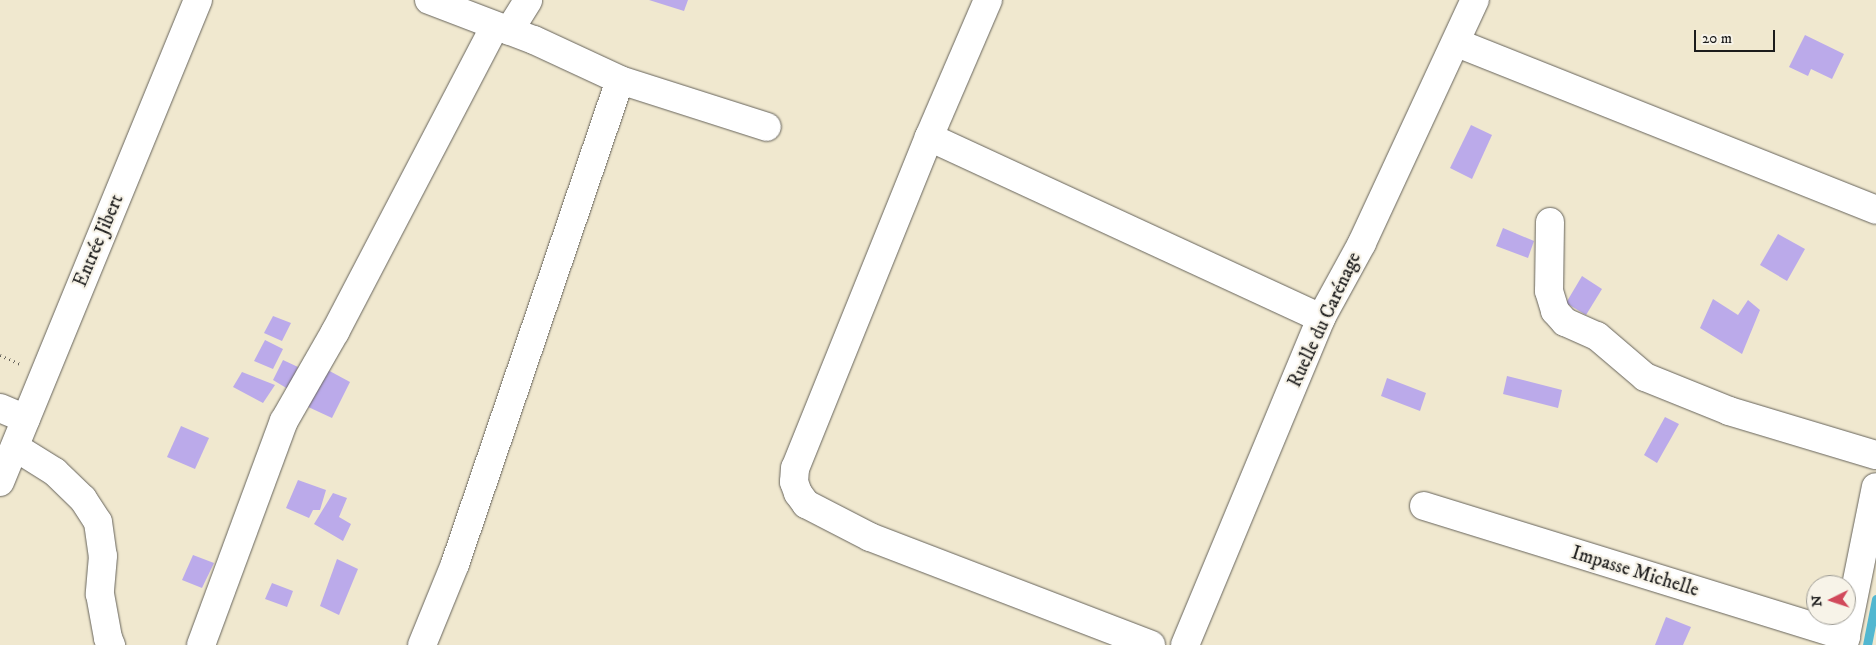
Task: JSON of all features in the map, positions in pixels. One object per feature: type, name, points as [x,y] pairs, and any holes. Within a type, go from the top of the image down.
[{"type":"street","name":"Entrée Jibert","points":[[0,482],[198,0]]},
{"type":"street","points":[[429,0],[534,40],[620,80],[767,127]]},
{"type":"street","points":[[201,645],[284,421],[502,29],[528,0]]},
{"type":"street","points":[[988,0],[929,138],[795,468],[794,482],[798,493],[806,504],[870,537],[1151,645]]},
{"type":"street","name":"Ruelle du Carénage","points":[[1185,645],[1321,318],[1362,243],[1457,43],[1475,0]]},
{"type":"street","points":[[1457,43],[1876,210]]},
{"type":"street","points":[[422,645],[455,564],[620,80]]},
{"type":"street","points":[[929,138],[1321,318]]},
{"type":"street","points":[[1550,222],[1549,291],[1556,311],[1565,322],[1597,336],[1645,377],[1728,412],[1876,455]]},
{"type":"street","points":[[0,408],[26,418]]},
{"type":"street","points":[[15,447],[55,472],[83,499],[98,522],[102,556],[100,594],[108,638],[112,645]]},
{"type":"street","points":[[1845,641],[1875,498]]},
{"type":"street","name":"Impasse Michelle","points":[[1424,506],[1845,641]]},
{"type":"building","points":[[649,0],[688,0],[684,11]]},
{"type":"building","points":[[1805,35],[1844,54],[1832,79],[1811,69],[1808,76],[1789,67]]},
{"type":"building","points":[[1471,125],[1492,135],[1472,179],[1450,168]]},
{"type":"building","points":[[1503,228],[1534,241],[1528,258],[1496,246]]},
{"type":"building","points":[[1778,234],[1805,249],[1787,281],[1760,265]]},
{"type":"building","points":[[1582,276],[1602,289],[1586,315],[1566,303]]},
{"type":"building","points":[[1713,299],[1738,315],[1748,300],[1760,310],[1742,354],[1700,328]]},
{"type":"building","points":[[273,316],[291,323],[282,341],[264,333]]},
{"type":"building","points":[[265,340],[283,349],[273,369],[254,361]]},
{"type":"building","points":[[283,360],[298,367],[288,389],[273,380]]},
{"type":"building","points":[[324,368],[350,382],[332,418],[304,405]]},
{"type":"building","points":[[242,372],[275,385],[263,403],[233,387]]},
{"type":"building","points":[[1507,376],[1562,390],[1558,408],[1503,394]]},
{"type":"building","points":[[1387,378],[1426,393],[1420,411],[1381,396]]},
{"type":"building","points":[[1665,417],[1679,424],[1657,463],[1644,455]]},
{"type":"building","points":[[181,426],[209,438],[195,469],[167,457]]},
{"type":"building","points":[[298,480],[326,490],[320,510],[313,510],[309,518],[286,508]]},
{"type":"building","points":[[333,493],[347,498],[339,517],[351,524],[343,541],[314,524]]},
{"type":"building","points":[[193,555],[214,563],[202,588],[182,580]]},
{"type":"building","points":[[337,559],[358,569],[339,615],[320,606]]},
{"type":"building","points":[[272,583],[293,591],[287,607],[265,599]]},
{"type":"building","points":[[1666,617],[1691,627],[1683,645],[1655,645]]},
{"type":"waterway","points":[[1867,645],[1876,599]]}]
